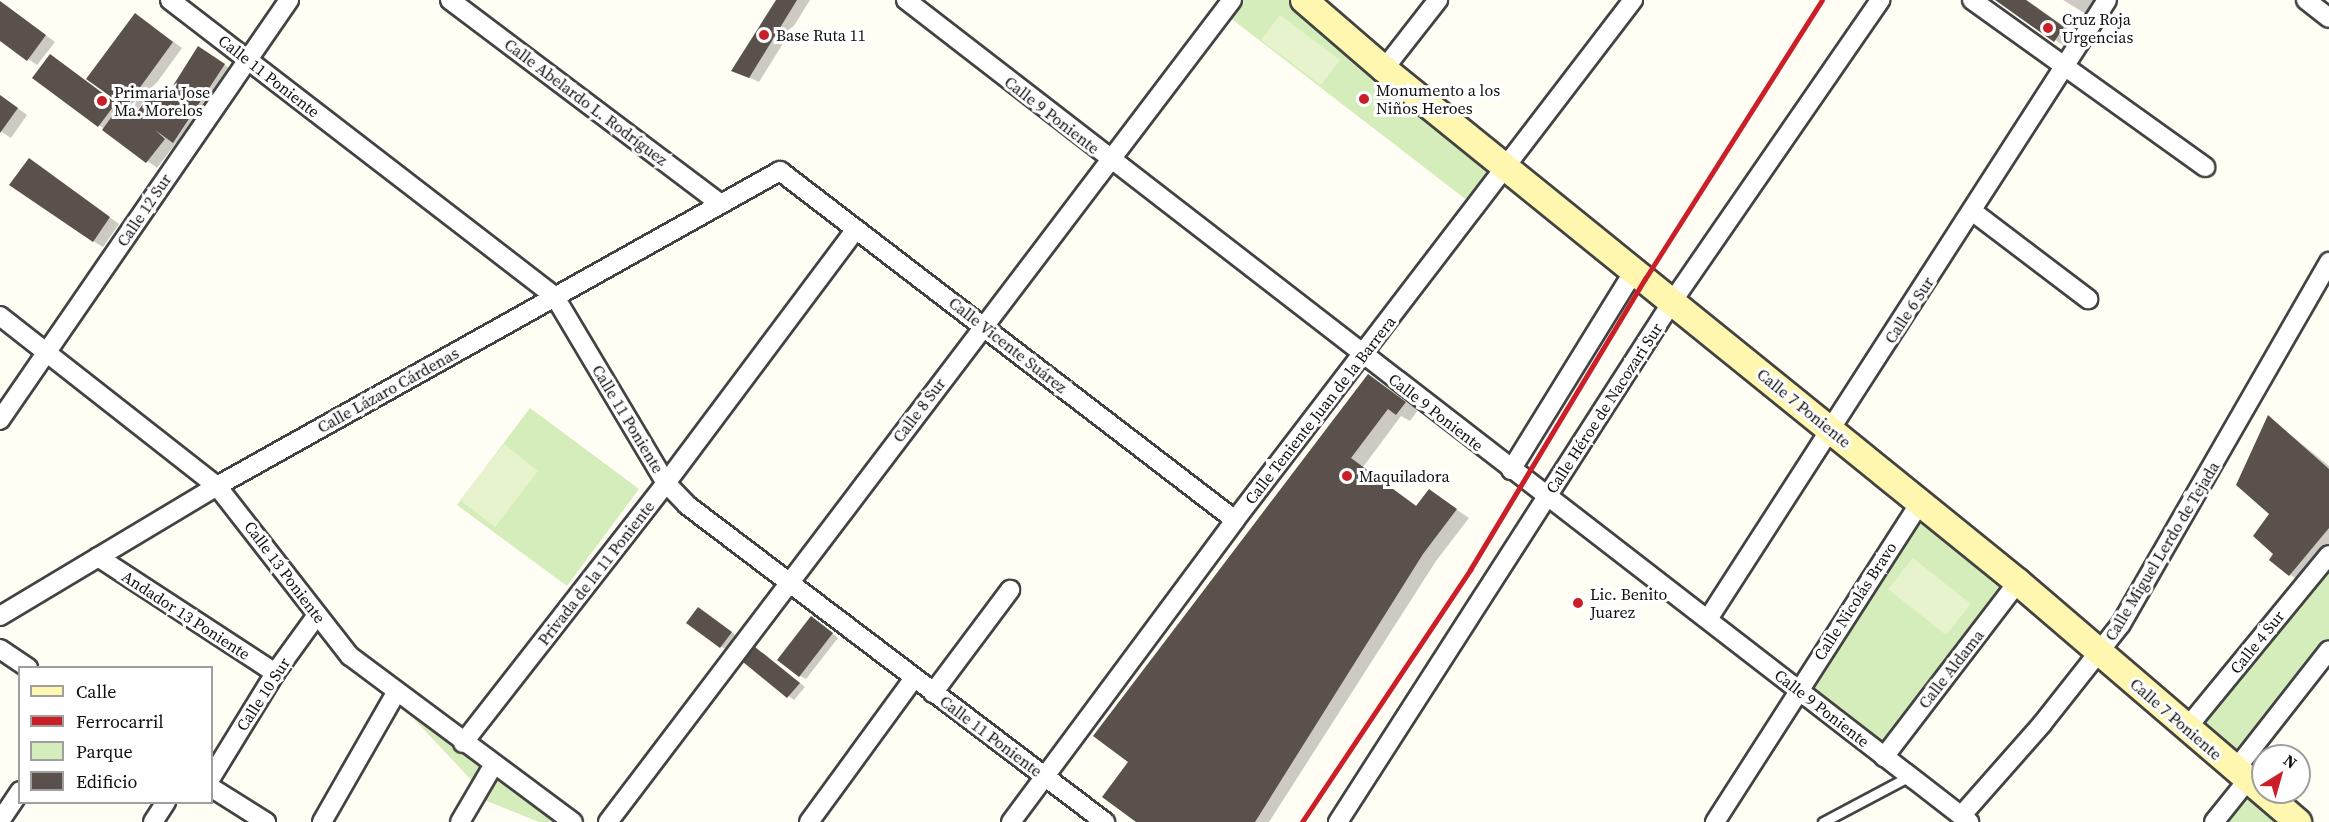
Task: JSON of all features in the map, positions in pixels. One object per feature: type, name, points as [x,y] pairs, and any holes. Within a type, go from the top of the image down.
[{"type":"main road","name":"Calle 7 Poniente","points":[[1304,0],[1384,69],[1832,429],[2018,582],[2186,729],[2298,822]]},
{"type":"street","name":"Calle 11 Poniente","points":[[170,0],[555,297],[666,483],[687,505],[1105,822]]},
{"type":"street","name":"Calle 12 Sur","points":[[0,420],[289,0]]},
{"type":"street","name":"Calle Abelardo L. Rodríguez","points":[[450,0],[721,204]]},
{"type":"street","name":"Calle 9 Poniente","points":[[906,0],[1108,159],[1546,497],[1708,618],[1965,819]]},
{"type":"street","name":"Calle 8 Sur","points":[[608,822],[1108,159],[1233,0]]},
{"type":"street","points":[[1384,69],[1438,0]]},
{"type":"street","name":"Calle Teniente Juan de la Barrera","points":[[1011,822],[1047,778],[1235,520],[1633,0]]},
{"type":"street","name":"Calle Héroe de Nacozari Sur","points":[[1338,822],[1672,302],[1880,0]]},
{"type":"street","points":[[1972,0],[2205,167]]},
{"type":"street","name":"Calle 6 Sur","points":[[1708,618],[2108,0]]},
{"type":"street","points":[[2306,0],[2329,18]]},
{"type":"street","name":"Calle Lázaro Cárdenas","points":[[0,616],[217,486],[780,171]]},
{"type":"street","name":"Calle Vicente Suárez","points":[[780,171],[1235,520]]},
{"type":"street","points":[[1972,211],[2088,298]]},
{"type":"street","name":"Privada de la 11 Poniente","points":[[463,743],[666,483],[856,229]]},
{"type":"street","name":"Calle Miguel Lerdo de Tejada","points":[[1965,819],[2099,652],[2159,562],[2329,262]]},
{"type":"street","points":[[1511,470],[1634,271]]},
{"type":"street","name":"Calle 13 Poniente","points":[[0,316],[217,486],[350,656],[463,743],[573,822]]},
{"type":"street","name":"Calle Nicolás Bravo","points":[[1715,822],[1797,689],[1920,503]]},
{"type":"street","name":"Calle 4 Sur","points":[[2186,729],[2329,555]]},
{"type":"street","name":"Andador 13 Poniente","points":[[98,557],[275,673]]},
{"type":"street","name":"Calle Aldama","points":[[1884,756],[2018,582]]},
{"type":"street","points":[[933,693],[1011,590]]},
{"type":"street","name":"Calle 10 Sur","points":[[213,774],[275,673],[317,615]]},
{"type":"street","points":[[0,649],[25,666]]},
{"type":"street","points":[[2214,822],[2241,775],[2329,650]]},
{"type":"street","points":[[809,822],[914,678]]},
{"type":"street","points":[[322,822],[396,693]]},
{"type":"street","points":[[460,822],[494,764]]},
{"type":"street","points":[[213,789],[266,822]]},
{"type":"street","points":[[0,821],[18,794]]},
{"type":"street","points":[[153,822],[165,804]]},
{"type":"lane","points":[[1823,822],[1910,776]]},
{"type":"green space","points":[[1239,0],[1295,0],[1497,164],[1468,201],[1229,17]]},
{"type":"green space","points":[[1280,15],[1340,60],[1321,85],[1261,40]]},
{"type":"green space","points":[[530,408],[639,489],[567,586],[457,505]]},
{"type":"green space","points":[[504,444],[538,471],[495,527],[460,500]]},
{"type":"green space","points":[[1919,511],[2011,582],[1886,747],[1805,689]]},
{"type":"green space","points":[[1913,558],[1971,604],[1946,635],[1888,589]]},
{"type":"green space","points":[[2329,564],[2329,642],[2237,758],[2198,727]]},
{"type":"green space","points":[[399,703],[562,822],[539,822],[482,799],[476,785]]},
{"type":"green space","points":[[2245,797],[2275,822],[2225,822]]},
{"type":"building","name":"Base Ruta 11","points":[[776,0],[797,0],[749,78],[731,71]]},
{"type":"building","points":[[1995,0],[2026,0],[2064,27],[2054,42]]},
{"type":"building","points":[[0,1],[46,35],[27,61],[0,41]]},
{"type":"building","points":[[135,13],[173,42],[125,108],[135,115],[152,91],[164,100],[198,46],[225,64],[173,143],[155,130],[165,139],[146,163],[102,130],[121,104],[86,79]]},
{"type":"building","points":[[50,54],[116,103],[98,127],[32,78]]},
{"type":"building","points":[[0,95],[18,108],[0,133]]},
{"type":"building","points":[[29,158],[110,217],[93,242],[9,185]]},
{"type":"building","points":[[1368,374],[1406,402],[1396,415],[1388,409],[1351,458],[1416,506],[1429,489],[1457,509],[1423,554],[1255,822],[1136,822],[1102,797],[1128,762],[1093,736]]},
{"type":"building","points":[[2268,415],[2329,469],[2329,528],[2289,576],[2269,560],[2273,554],[2253,536],[2269,514],[2236,485]]},
{"type":"building","points":[[698,607],[732,632],[720,648],[686,623]]},
{"type":"building","points":[[811,616],[833,633],[799,677],[777,660]]},
{"type":"building","points":[[755,647],[800,683],[787,698],[743,662]]},
{"type":"railway","points":[[1302,822],[1470,570],[1645,279],[1822,0]]},
{"type":"place","name":"Cruz Roja Urgencias","points":[[2048,28]]},
{"type":"place","name":"Base Ruta 11","points":[[764,35]]},
{"type":"place","name":"Monumento a los Niños Heroes","points":[[1364,99]]},
{"type":"place","name":"Primaria Jose Ma. Morelos","points":[[102,101]]},
{"type":"place","name":"Maquiladora","points":[[1347,476]]},
{"type":"place","name":"Lic. Benito Juarez","points":[[1578,603]]}]
